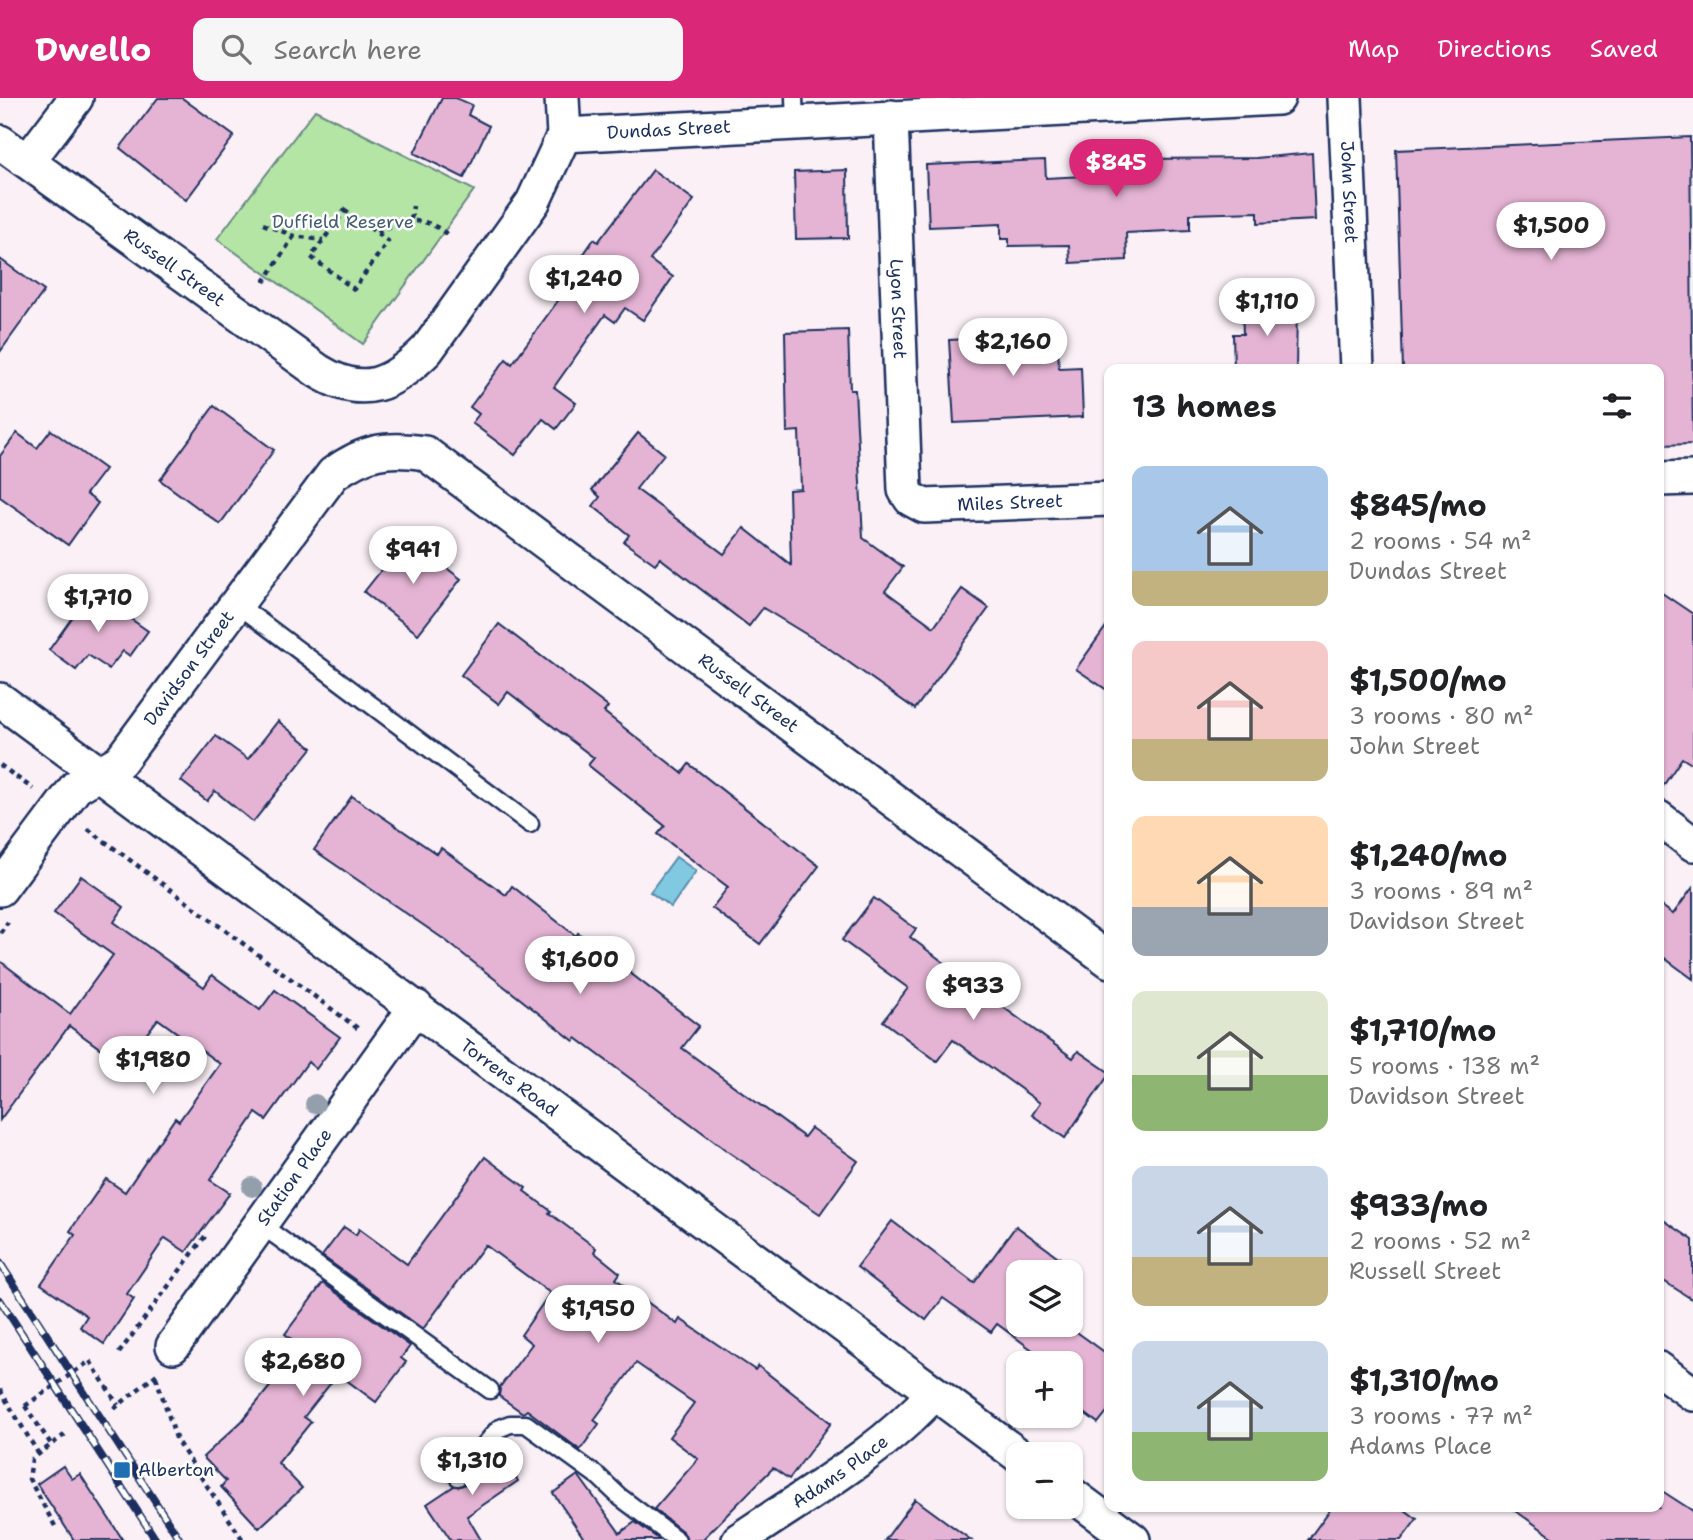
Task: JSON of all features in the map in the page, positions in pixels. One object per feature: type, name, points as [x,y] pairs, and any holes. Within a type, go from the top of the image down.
[{"type":"street","points":[[28,161],[76,98]]},
{"type":"street","points":[[562,98],[564,135]]},
{"type":"street","name":"Dundas Street","points":[[564,135],[794,110],[891,117],[1278,98]]},
{"type":"street","name":"John Street","points":[[1345,98],[1357,364]]},
{"type":"street","name":"Lyon Street","points":[[891,117],[902,477],[911,499]]},
{"type":"street","name":"Russell Street","points":[[0,142],[318,371],[339,384],[352,385],[382,384],[406,370],[427,350],[533,202],[564,135]]},
{"type":"street","name":"Russell Street","points":[[379,451],[396,448],[425,453],[1104,957]]},
{"type":"street","name":"Davidson Street","points":[[0,889],[76,788],[120,761],[333,474],[351,461],[379,451]]},
{"type":"street","points":[[1664,479],[1693,478]]},
{"type":"street","name":"Miles Street","points":[[911,499],[923,506],[1104,499]]},
{"type":"street","name":"Torrens Road","points":[[0,700],[1006,1446]]},
{"type":"street","points":[[1664,822],[1693,844]]},
{"type":"street","name":"Station Place","points":[[173,1346],[416,1007]]},
{"type":"street","points":[[1664,1373],[1693,1394]]},
{"type":"street","name":"Adams Place","points":[[739,1540],[873,1447],[915,1415],[934,1393]]},
{"type":"street","points":[[1083,1503],[1133,1540]]},
{"type":"lane","points":[[237,604],[530,824]]},
{"type":"lane","points":[[261,1225],[490,1390]]},
{"type":"lane","points":[[458,1476],[498,1429],[509,1424],[526,1424],[599,1476],[620,1497],[677,1540]]},
{"type":"path","points":[[411,219],[413,206]]},
{"type":"path","points":[[345,210],[388,241],[354,289],[311,257],[323,240],[345,210]]},
{"type":"path","points":[[377,233],[411,219],[430,222],[450,237]]},
{"type":"path","points":[[263,224],[294,236],[323,240]]},
{"type":"path","points":[[264,282],[294,236]]},
{"type":"path","points":[[60,808],[387,1047]]},
{"type":"path","points":[[51,1444],[25,1406],[90,1361],[116,1407],[156,1376],[177,1441],[243,1540]]},
{"type":"path","points":[[0,1390],[38,1453]]},
{"type":"path","points":[[55,1526],[29,1479],[32,1459],[67,1433]]},
{"type":"green space","name":"Duffield Reserve","points":[[315,110],[474,190],[363,344],[217,239]]},
{"type":"water","points":[[676,857],[696,871],[671,907],[650,892]]},
{"type":"building","points":[[158,98],[182,98],[234,136],[186,200],[120,148]]},
{"type":"building","points":[[442,98],[456,98],[472,105],[468,115],[489,126],[464,178],[414,153]]},
{"type":"building","points":[[1690,137],[1693,444],[1664,445],[1664,364],[1403,364],[1396,150]]},
{"type":"building","points":[[1312,153],[1315,220],[1258,223],[1258,212],[1190,214],[1190,230],[1126,233],[1127,260],[1070,263],[1069,245],[1009,246],[1009,239],[1001,239],[1001,224],[929,227],[926,165],[1045,160],[1046,178],[1142,173],[1142,159],[1256,158]]},
{"type":"building","points":[[653,170],[694,200],[650,260],[673,277],[643,320],[625,308],[615,322],[605,315],[554,387],[576,403],[556,429],[543,419],[515,455],[472,423],[479,414],[470,407],[506,359],[512,364],[580,270],[575,267],[594,239],[598,242]]},
{"type":"building","points":[[847,170],[848,238],[796,239],[794,172]]},
{"type":"building","points":[[0,259],[44,291],[0,352]]},
{"type":"building","points":[[1297,305],[1296,364],[1234,364],[1233,334],[1243,334],[1242,306]]},
{"type":"building","points":[[1057,325],[1059,368],[1081,367],[1083,417],[954,423],[949,340],[1009,337],[1009,327]]},
{"type":"building","points":[[848,330],[850,390],[855,390],[863,538],[903,567],[885,591],[934,627],[962,589],[989,608],[915,709],[827,647],[763,608],[749,626],[660,558],[655,564],[624,542],[629,535],[593,506],[600,497],[592,490],[638,433],[664,454],[636,489],[724,554],[744,528],[791,565],[789,490],[801,489],[799,431],[787,432],[785,332]]},
{"type":"building","points":[[214,406],[274,450],[220,524],[160,480]]},
{"type":"building","points":[[51,430],[105,469],[86,494],[98,503],[68,545],[0,497],[0,456],[17,433],[37,448]]},
{"type":"building","points":[[407,538],[461,579],[418,634],[364,592]]},
{"type":"building","points":[[91,591],[148,631],[130,656],[123,651],[109,669],[88,655],[76,670],[49,650]]},
{"type":"building","points":[[1664,594],[1693,614],[1693,765],[1682,758],[1664,785]]},
{"type":"building","points":[[499,624],[608,707],[604,712],[682,773],[689,764],[819,866],[760,944],[712,908],[728,887],[658,834],[665,826],[588,765],[594,758],[508,692],[499,704],[461,675]]},
{"type":"building","points":[[1104,629],[1104,688],[1076,669]]},
{"type":"building","points":[[278,721],[312,748],[253,822],[215,791],[207,801],[181,781],[216,736],[248,759]]},
{"type":"building","points":[[352,796],[437,854],[441,848],[506,895],[512,886],[576,936],[578,933],[699,1026],[682,1048],[804,1137],[811,1128],[858,1161],[820,1214],[730,1153],[576,1038],[574,1041],[445,940],[314,850]]},
{"type":"building","points":[[81,876],[124,907],[114,922],[204,987],[212,975],[260,1010],[275,990],[340,1037],[316,1069],[308,1062],[266,1120],[256,1113],[210,1180],[230,1193],[186,1252],[165,1238],[127,1294],[134,1299],[104,1344],[80,1327],[87,1316],[41,1284],[75,1235],[70,1231],[106,1179],[125,1192],[175,1118],[179,1121],[220,1064],[158,1019],[123,1065],[69,1026],[0,1120],[0,961],[70,1014],[113,955],[54,913]]},
{"type":"building","points":[[1693,887],[1693,979],[1664,958],[1664,908],[1673,914]]},
{"type":"building","points":[[874,898],[916,929],[910,937],[1007,1010],[1073,1058],[1078,1051],[1104,1069],[1104,1082],[1065,1138],[1032,1115],[1040,1103],[953,1040],[937,1061],[883,1021],[908,988],[842,940]]},
{"type":"building","points":[[485,1157],[526,1188],[524,1191],[551,1211],[549,1213],[596,1248],[594,1252],[620,1273],[616,1279],[677,1324],[680,1319],[755,1370],[758,1366],[831,1423],[789,1479],[773,1468],[702,1540],[687,1540],[683,1532],[654,1509],[698,1459],[669,1437],[694,1403],[636,1363],[594,1420],[599,1424],[580,1450],[527,1410],[523,1413],[499,1396],[500,1387],[532,1344],[521,1335],[550,1293],[485,1245],[423,1329],[322,1256],[344,1227],[356,1235],[359,1229],[407,1264]]},
{"type":"building","points":[[1664,1220],[1693,1240],[1693,1300],[1664,1281]]},
{"type":"building","points":[[892,1221],[974,1283],[1016,1226],[1062,1260],[1006,1260],[1006,1331],[997,1324],[991,1332],[943,1298],[926,1320],[857,1267]]},
{"type":"building","points":[[323,1283],[410,1346],[401,1358],[406,1362],[376,1402],[338,1374],[304,1417],[311,1422],[278,1463],[302,1488],[259,1528],[221,1487],[226,1481],[203,1457],[242,1421],[272,1384],[268,1380],[298,1344],[285,1334]]},
{"type":"building","points":[[1015,1337],[1083,1337],[1104,1352],[1104,1416],[1098,1423],[1083,1412],[1083,1351],[1034,1351]]},
{"type":"building","points":[[498,1446],[518,1481],[467,1516],[481,1540],[451,1540],[427,1504],[454,1486],[466,1484]]},
{"type":"building","points":[[63,1466],[72,1479],[80,1474],[123,1540],[74,1540],[37,1484]]},
{"type":"building","points":[[578,1475],[620,1533],[635,1522],[660,1540],[585,1540],[553,1493]]},
{"type":"building","points":[[1664,1492],[1693,1511],[1693,1540],[1557,1540],[1517,1512],[1664,1512]]},
{"type":"building","points":[[915,1499],[971,1540],[885,1540]]},
{"type":"building","points":[[1328,1512],[1408,1512],[1417,1519],[1401,1540],[1308,1540]]},
{"type":"railway","points":[[0,1263],[180,1540]]},
{"type":"railway","points":[[0,1300],[156,1540]]},
{"type":"place","name":"Alberton","points":[[122,1470]]}]
